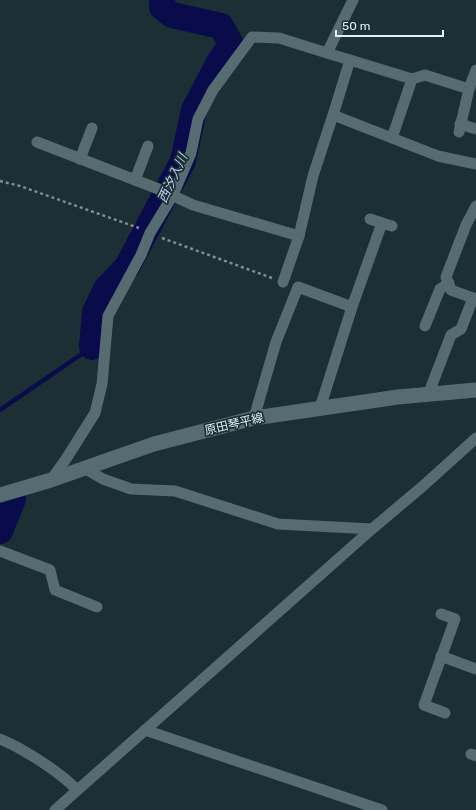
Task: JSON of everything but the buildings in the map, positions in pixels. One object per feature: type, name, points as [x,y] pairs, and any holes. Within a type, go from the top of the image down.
[{"type":"main road","name":"原田琴平線","points":[[0,495],[51,480],[154,444],[254,418],[398,397],[476,390]]},
{"type":"street","points":[[327,52],[353,0]]},
{"type":"street","points":[[51,480],[95,413],[102,384],[108,316],[141,255],[146,231],[173,195],[191,153],[198,119],[213,90],[252,37],[279,38],[412,79],[425,75],[469,89]]},
{"type":"street","points":[[283,282],[299,236],[313,176],[350,60]]},
{"type":"street","points":[[476,70],[469,89],[460,128],[476,129]]},
{"type":"street","points":[[392,138],[412,79]]},
{"type":"street","points":[[333,115],[438,156],[476,164]]},
{"type":"street","points":[[80,159],[92,128]]},
{"type":"street","points":[[36,142],[161,190],[193,204],[299,236]]},
{"type":"street","points":[[135,180],[148,146]]},
{"type":"street","points":[[428,395],[451,335],[461,329],[475,298],[451,290],[446,277],[471,225],[476,206]]},
{"type":"street","points":[[320,408],[352,307],[387,224],[370,219]]},
{"type":"street","points":[[424,326],[440,289],[449,282]]},
{"type":"street","points":[[254,418],[276,342],[298,287],[352,307]]},
{"type":"street","points":[[55,810],[476,438]]},
{"type":"street","points":[[84,468],[103,480],[131,489],[175,491],[278,524],[372,529]]},
{"type":"street","points":[[0,551],[50,570],[55,590],[97,607]]},
{"type":"street","points":[[441,614],[455,619],[424,705],[444,712]]},
{"type":"street","points":[[442,656],[476,669]]},
{"type":"street","points":[[145,730],[382,810]]},
{"type":"street","points":[[0,740],[35,758],[68,779],[77,790]]},
{"type":"path","points":[[0,181],[20,186],[283,282]]},
{"type":"waterway","name":"西汐入川","points":[[92,347],[95,312],[106,289],[127,267],[183,161],[194,110],[218,64],[231,44],[221,26],[172,15],[162,7],[162,0]]},
{"type":"waterway","points":[[0,410],[92,347]]},
{"type":"waterway","name":"西汐入川","points":[[0,531],[13,499]]}]
